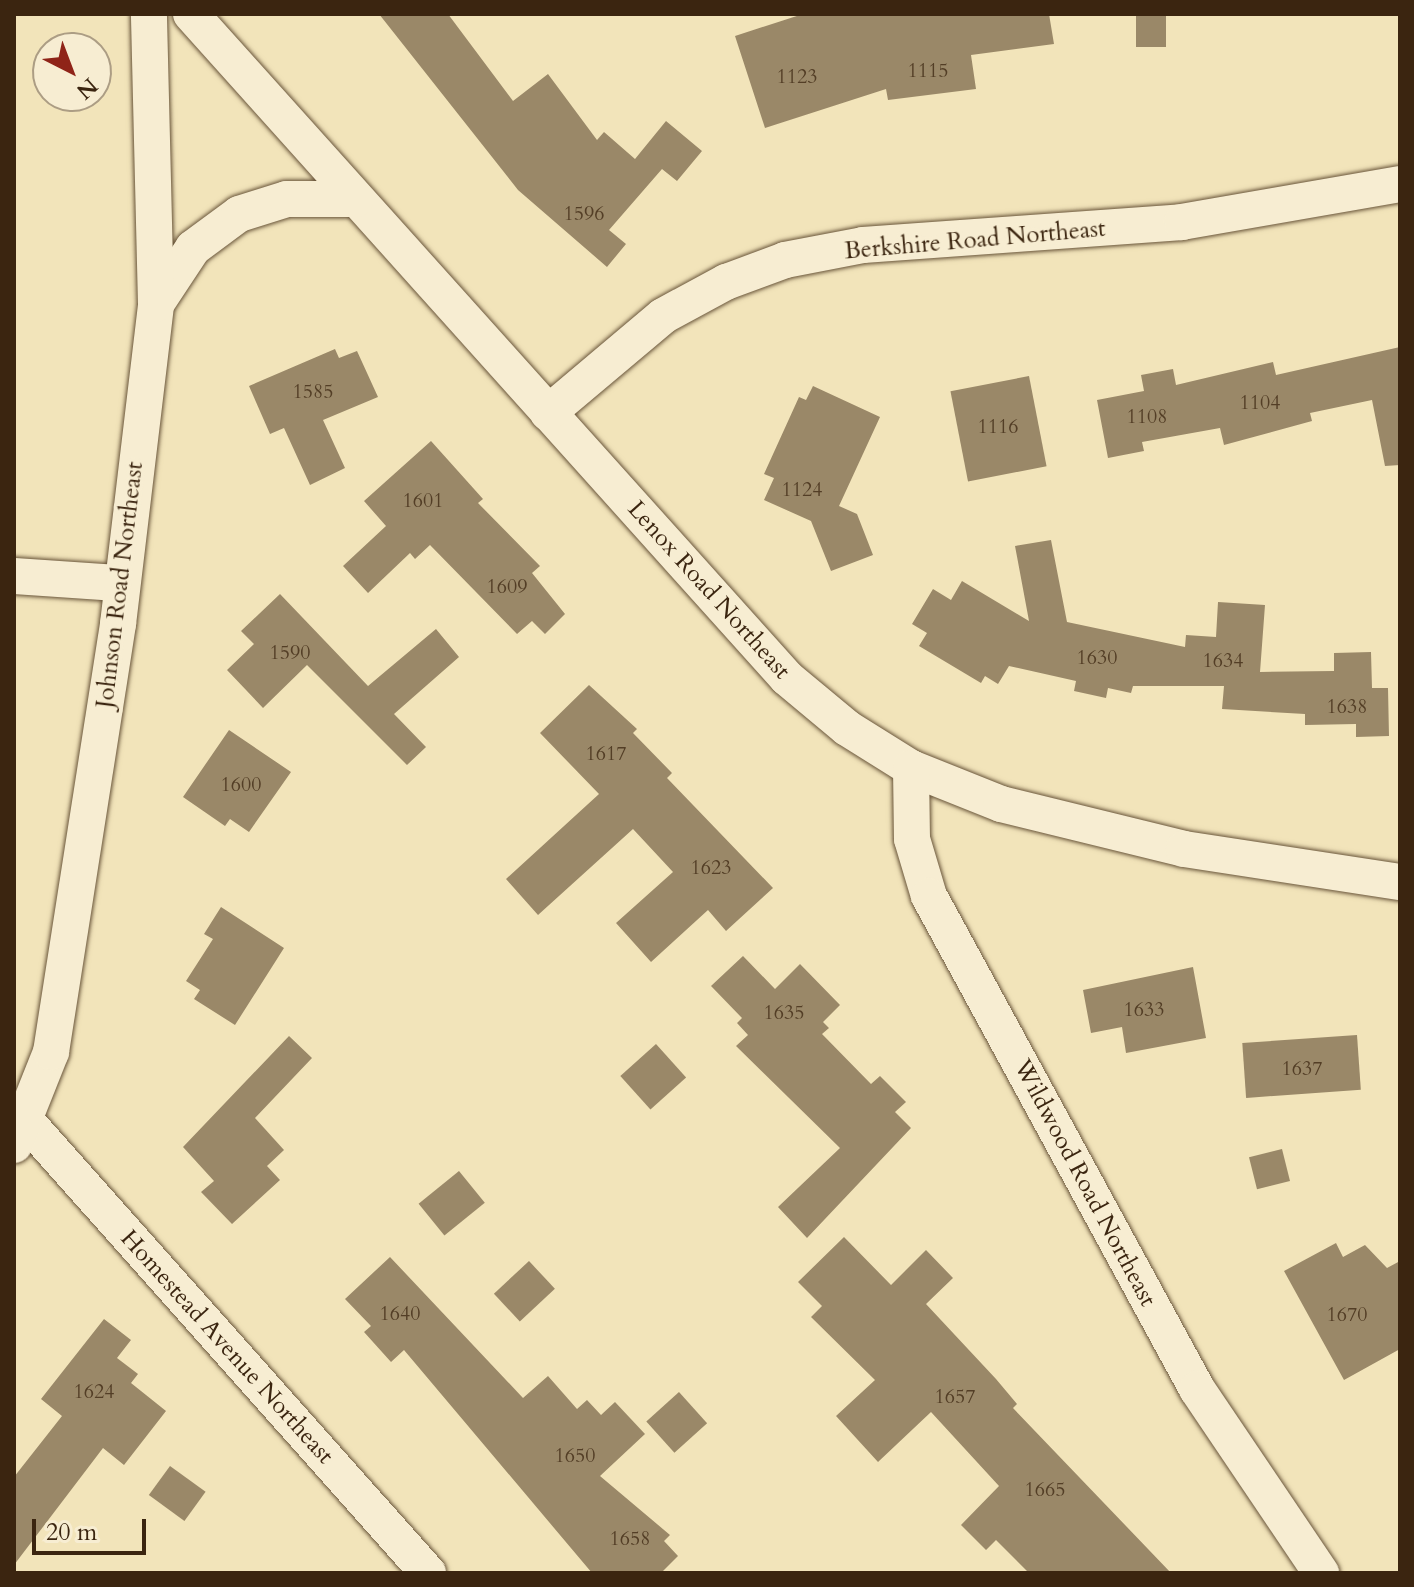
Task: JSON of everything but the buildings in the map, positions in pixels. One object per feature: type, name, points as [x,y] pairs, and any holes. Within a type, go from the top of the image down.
[{"type":"street","name":"Johnson Road Northeast","points":[[20,1133],[51,1052],[118,624],[118,583],[156,304],[149,14]]},
{"type":"street","name":"Lenox Road Northeast","points":[[191,14],[787,678],[847,728],[911,768],[1001,804],[1184,849],[1400,882]]},
{"type":"street","name":"Berkshire Road Northeast","points":[[548,413],[663,316],[726,282],[785,260],[863,245],[1182,222],[1400,184]]},
{"type":"street","points":[[156,304],[193,248],[239,214],[287,199],[356,199]]},
{"type":"street","points":[[14,576],[118,583]]},
{"type":"street","name":"Wildwood Road Northeast","points":[[911,768],[912,839],[929,896],[1197,1389],[1321,1573]]},
{"type":"street","name":"Homestead Avenue Northeast","points":[[20,1133],[428,1573]]}]
